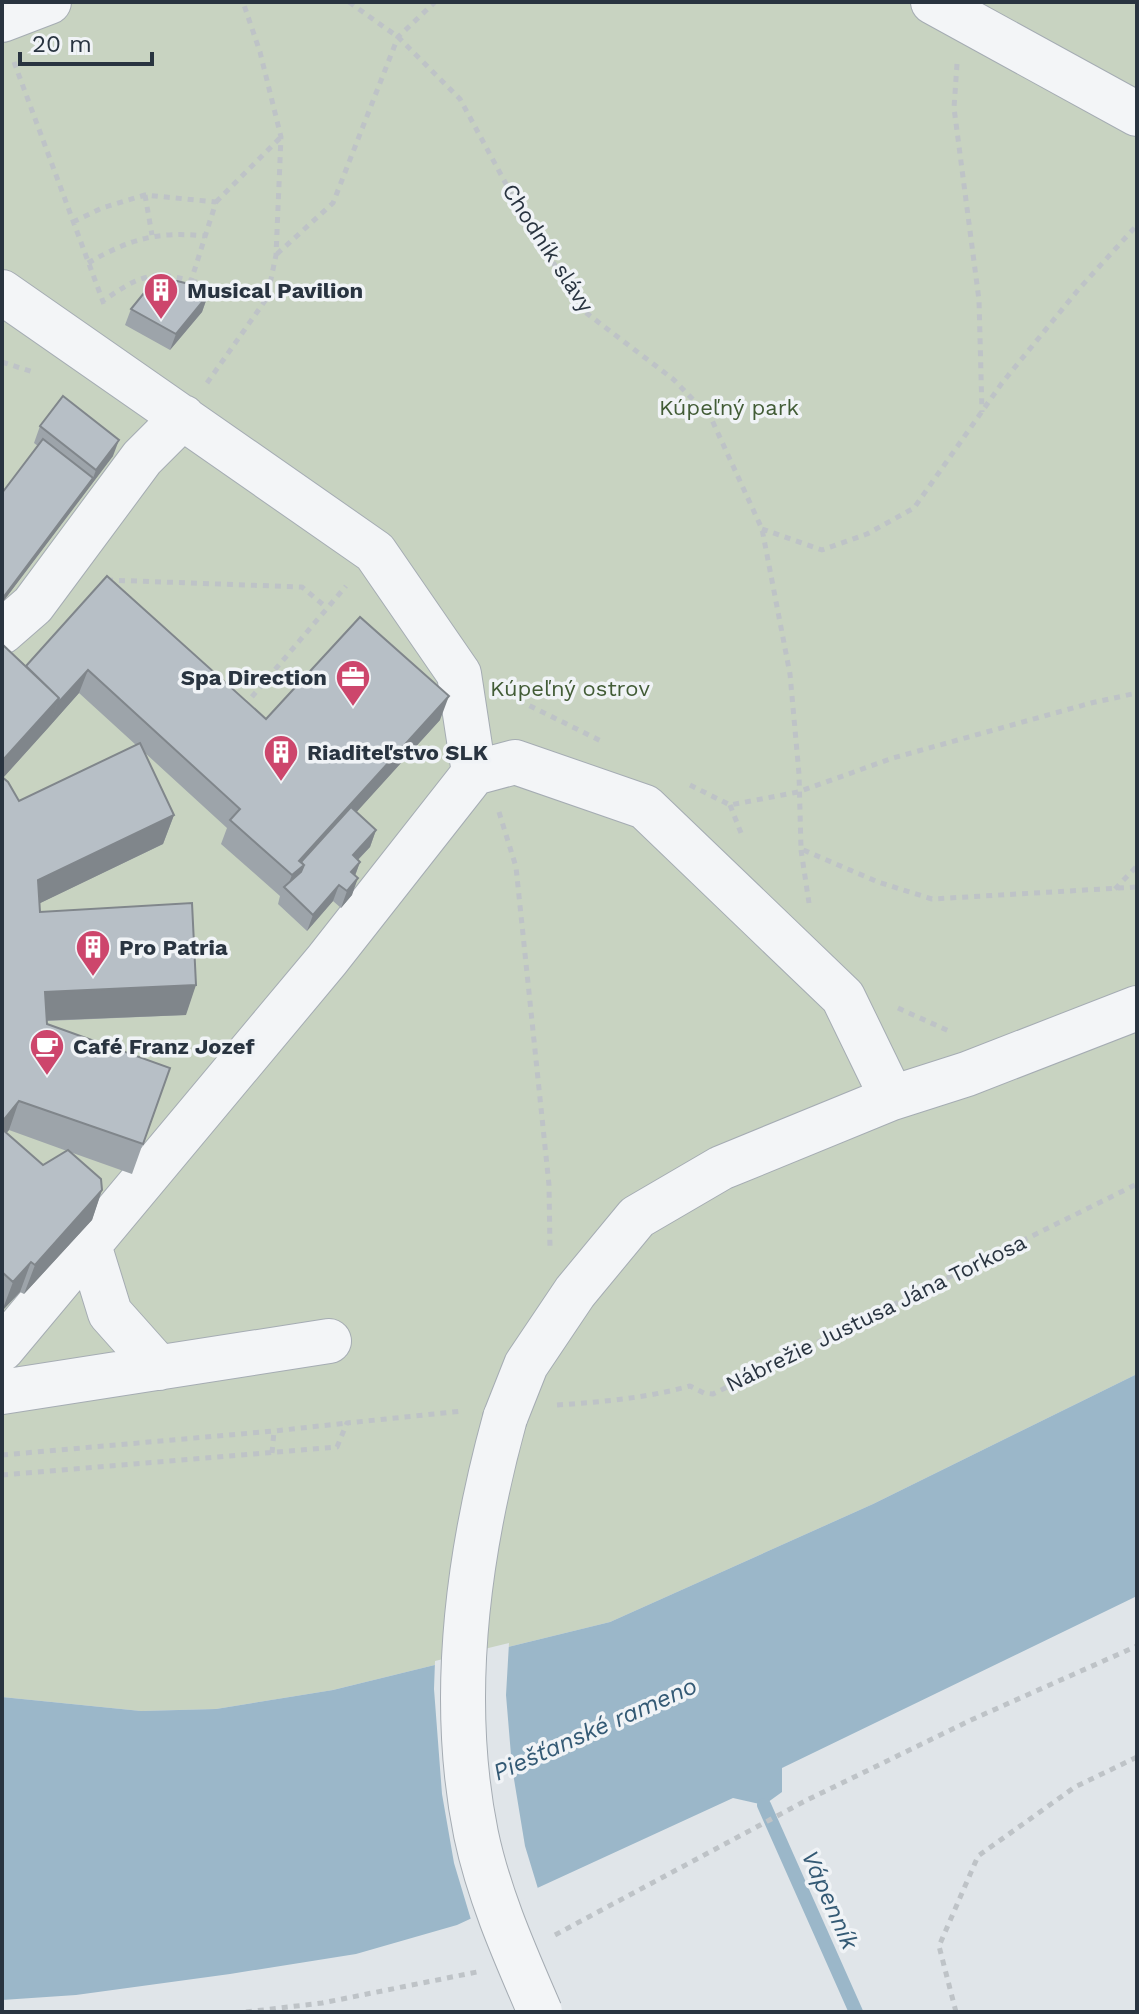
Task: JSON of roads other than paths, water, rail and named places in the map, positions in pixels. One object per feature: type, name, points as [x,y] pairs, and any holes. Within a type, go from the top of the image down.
[{"type":"street","points":[[7,38],[49,2]]},
{"type":"street","points":[[946,9],[1137,114]]},
{"type":"street","points":[[2,292],[375,552],[459,674],[474,773]]},
{"type":"street","points":[[2,632],[33,605],[142,458],[183,417]]},
{"type":"street","points":[[2,1349],[327,960],[474,773],[515,762],[645,807],[843,997],[892,1098]]},
{"type":"street","points":[[540,2012],[500,1919],[476,1834],[464,1733],[466,1620],[473,1560],[485,1492],[521,1411],[526,1365],[596,1264],[637,1217],[721,1168],[892,1098],[967,1074],[1137,1008]]},
{"type":"street","points":[[89,1245],[110,1313],[159,1368]]},
{"type":"street","points":[[2,1392],[329,1341]]},
{"type":"water","name":"Piešťanské rameno","points":[[1137,1374],[1137,1596],[782,1768],[782,1792],[764,1805],[733,1798],[457,1925],[356,1954],[76,1995],[2,2000],[2,1697],[141,1711],[216,1709],[333,1690],[610,1622],[873,1504]]},
{"type":"waterway","name":"Vápenník","points":[[764,1805],[856,2012]]},
{"type":"place","name":"Musical Pavilion","points":[[161,321]]},
{"type":"place","name":"Spa Direction","points":[[353,708]]},
{"type":"place","name":"Riaditeľstvo SLK","points":[[281,783]]},
{"type":"place","name":"Pro Patria","points":[[93,978]]},
{"type":"place","name":"Café Franz Jozef","points":[[47,1077]]},
{"type":"park label","name":"Kúpeľný park","points":[[729,407]]},
{"type":"park label","name":"Kúpeľný ostrov","points":[[570,688]]}]
